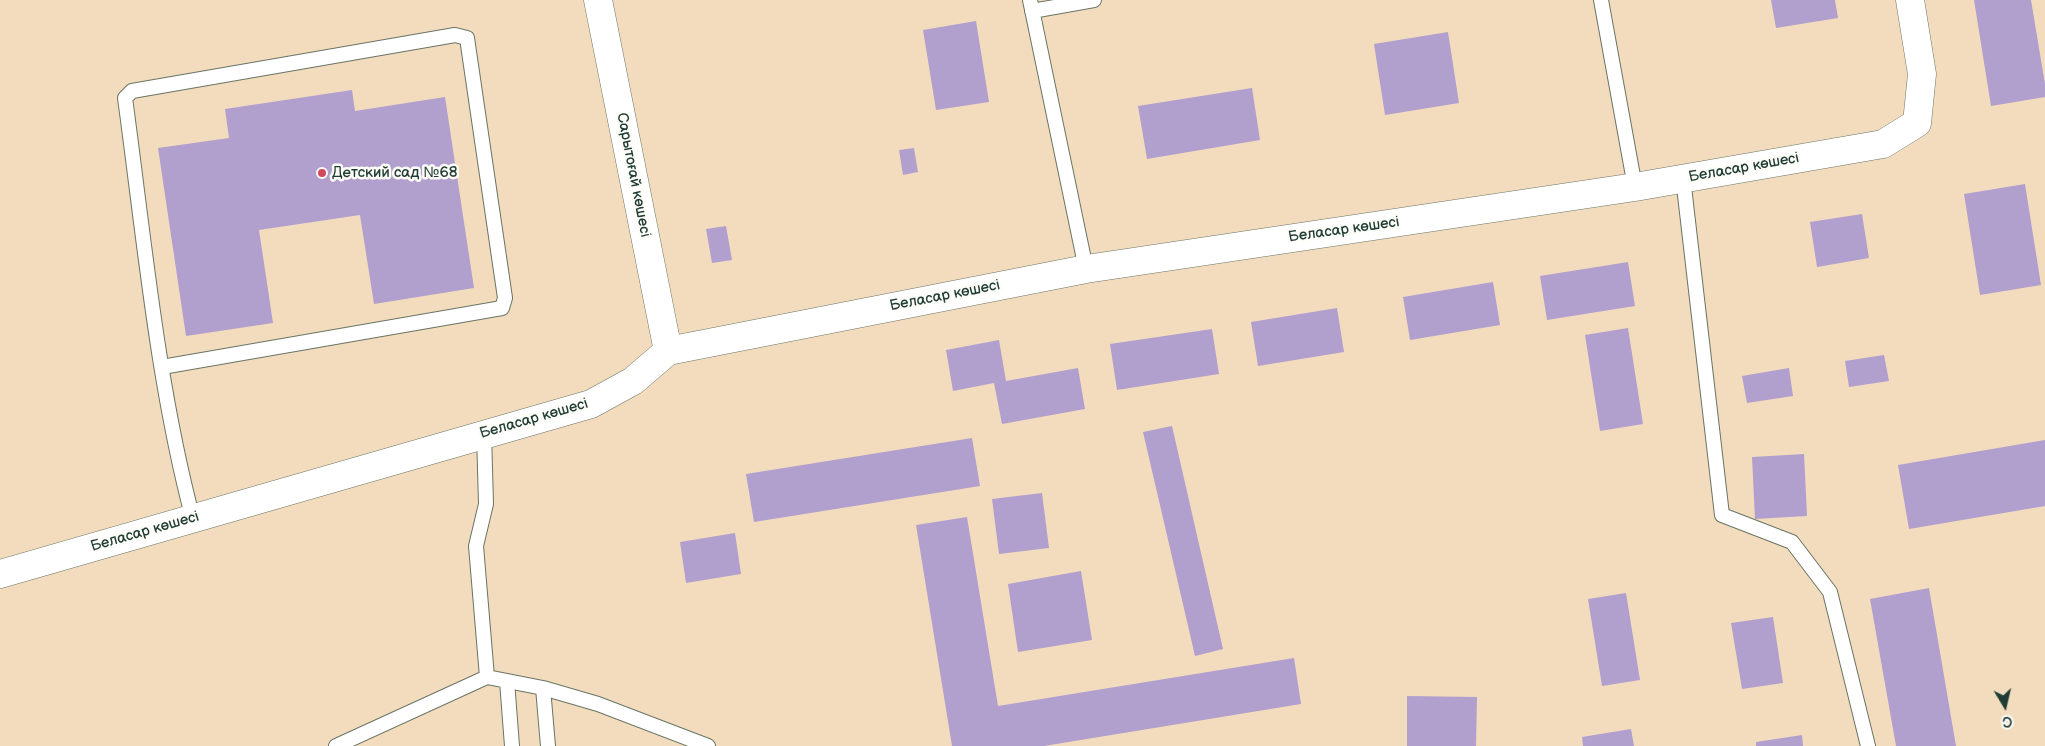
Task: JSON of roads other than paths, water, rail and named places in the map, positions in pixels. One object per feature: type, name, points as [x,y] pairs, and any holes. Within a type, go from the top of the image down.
[{"type":"street","name":"Сарытоғай көшесі","points":[[598,0],[668,350]]},
{"type":"street","name":"Беласар көшесі","points":[[0,574],[484,433],[591,404],[633,380],[668,350],[1086,269],[1634,187],[1883,144],[1917,123],[1922,74],[1910,0]]},
{"type":"lane","points":[[1086,269],[1031,5],[1094,0]]},
{"type":"lane","points":[[1601,0],[1634,187]]},
{"type":"lane","points":[[162,367],[502,308],[505,298],[467,38],[455,35],[142,89],[132,91],[125,98],[162,367],[180,471],[192,519]]},
{"type":"lane","points":[[1683,178],[1722,515],[1792,542],[1830,592],[1868,746]]},
{"type":"lane","points":[[484,433],[486,504],[476,546],[487,678]]},
{"type":"lane","points":[[336,746],[487,678],[543,688],[598,704],[708,746]]},
{"type":"lane","points":[[507,681],[512,746]]},
{"type":"lane","points":[[543,688],[548,746]]},
{"type":"place","name":"Детский сад №68","points":[[322,173]]}]
